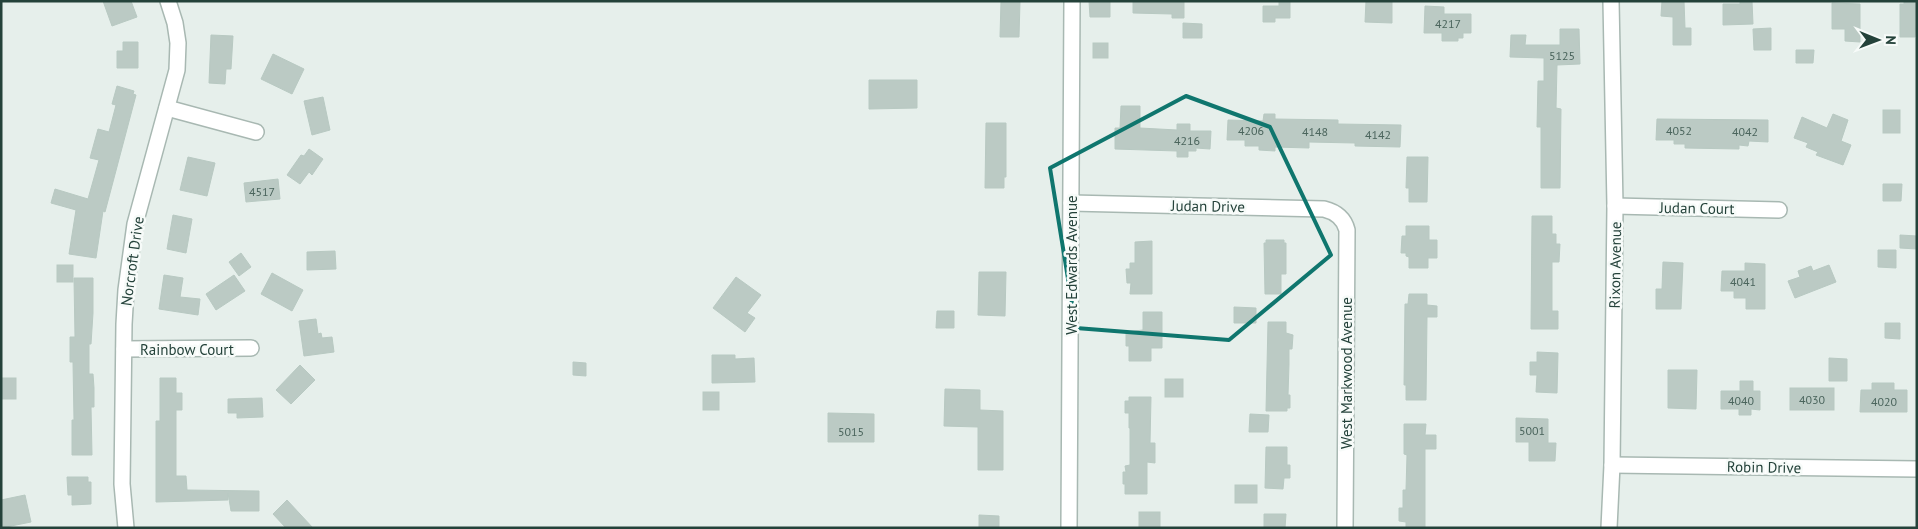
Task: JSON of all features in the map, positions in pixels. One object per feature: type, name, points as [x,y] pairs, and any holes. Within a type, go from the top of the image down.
[{"type":"street","name":"Norcroft Drive","points":[[126,528],[122,494],[126,290],[135,224],[177,70],[178,43],[175,23],[168,1]]},
{"type":"street","name":"West Edwards Avenue","points":[[1069,528],[1072,1]]},
{"type":"street","name":"Rixon Avenue","points":[[1609,528],[1612,465],[1615,206],[1611,1]]},
{"type":"street","points":[[168,108],[256,132]]},
{"type":"street","name":"Judan Drive","points":[[1071,204],[1324,209],[1337,214],[1342,219]]},
{"type":"street","name":"Judan Court","points":[[1615,206],[1779,210]]},
{"type":"street","name":"West Markwood Avenue","points":[[1342,219],[1347,230],[1345,528]]},
{"type":"street","name":"Rainbow Court","points":[[124,349],[251,348]]},
{"type":"street","name":"Robin Drive","points":[[1612,465],[1917,469]]},
{"type":"highlighted area","points":[[1186,96],[1270,127],[1331,255],[1229,340],[1076,328],[1050,168]]},
{"type":"building","points":[[103,1],[131,1],[137,17],[112,26]]},
{"type":"building","points":[[1001,1],[1020,1],[1019,37],[1000,37]]},
{"type":"building","points":[[1089,1],[1110,1],[1110,17],[1090,17]]},
{"type":"building","points":[[1133,1],[1184,1],[1184,18],[1172,18],[1172,14],[1133,13]]},
{"type":"building","points":[[1279,1],[1290,1],[1290,18],[1275,18],[1275,22],[1263,22],[1263,6],[1279,6]]},
{"type":"building","points":[[1366,1],[1392,1],[1392,23],[1365,22]]},
{"type":"building","points":[[1662,1],[1684,1],[1685,28],[1691,28],[1691,45],[1673,45],[1673,17],[1661,16]]},
{"type":"building","points":[[1740,1],[1752,1],[1753,24],[1723,25],[1723,4],[1740,4]]},
{"type":"building","points":[[1904,1],[1917,1],[1915,37],[1900,37],[1900,4],[1904,4]]},
{"type":"building","points":[[1832,3],[1860,4],[1860,42],[1845,41],[1845,29],[1832,29]]},
{"type":"building","points":[[1425,6],[1444,7],[1444,14],[1471,14],[1471,33],[1463,33],[1463,38],[1458,38],[1458,41],[1442,41],[1442,33],[1424,33]]},
{"type":"building","points":[[1183,23],[1202,24],[1202,38],[1183,38]]},
{"type":"building","points":[[1771,28],[1771,50],[1754,50],[1753,29]]},
{"type":"building","points":[[1560,29],[1579,29],[1580,64],[1557,65],[1556,108],[1561,109],[1560,188],[1541,188],[1541,127],[1537,127],[1538,81],[1544,81],[1544,58],[1510,57],[1511,35],[1526,35],[1525,45],[1560,45]]},
{"type":"building","points":[[211,35],[233,36],[231,69],[226,69],[225,84],[209,83]]},
{"type":"building","points":[[123,42],[138,42],[138,68],[117,68],[117,51],[123,51]]},
{"type":"building","points":[[1093,43],[1108,43],[1108,58],[1093,58]]},
{"type":"building","points":[[1796,50],[1814,50],[1813,63],[1796,63]]},
{"type":"building","points":[[273,54],[304,69],[292,94],[261,79]]},
{"type":"building","points":[[869,80],[917,80],[917,108],[869,109]]},
{"type":"building","points":[[117,86],[134,91],[133,94],[136,95],[105,212],[103,211],[96,258],[69,254],[76,210],[51,203],[55,189],[88,199],[99,160],[90,158],[98,129],[109,132],[116,105],[112,104]]},
{"type":"building","points":[[323,97],[330,130],[312,135],[304,101]]},
{"type":"building","points":[[1121,106],[1140,106],[1140,128],[1177,130],[1177,124],[1190,124],[1190,131],[1211,131],[1210,149],[1196,148],[1196,151],[1188,151],[1188,157],[1177,157],[1177,151],[1115,149],[1115,128],[1120,128]]},
{"type":"building","points":[[1883,110],[1900,110],[1900,133],[1883,133]]},
{"type":"building","points":[[1264,114],[1275,114],[1275,119],[1338,120],[1338,124],[1401,125],[1400,147],[1355,146],[1355,143],[1309,142],[1309,148],[1275,147],[1275,151],[1259,150],[1259,146],[1245,146],[1245,140],[1227,140],[1228,120],[1263,121]]},
{"type":"building","points":[[1833,114],[1848,120],[1841,141],[1851,145],[1843,165],[1816,155],[1818,152],[1806,147],[1808,143],[1794,138],[1802,117],[1827,128]]},
{"type":"building","points":[[1657,119],[1768,120],[1768,142],[1749,141],[1748,146],[1739,145],[1739,149],[1685,148],[1685,144],[1674,144],[1674,140],[1656,140]]},
{"type":"building","points":[[986,123],[1006,123],[1006,177],[1004,177],[1004,188],[985,188]]},
{"type":"building","points":[[309,149],[323,159],[312,175],[309,172],[300,184],[287,175],[301,155],[304,156]]},
{"type":"building","points":[[188,157],[215,163],[207,196],[180,190]]},
{"type":"building","points":[[1407,157],[1428,157],[1427,202],[1409,202],[1409,188],[1406,188]]},
{"type":"building","points":[[278,179],[280,199],[246,202],[244,183]]},
{"type":"building","points":[[1883,184],[1902,184],[1901,201],[1883,201]]},
{"type":"building","points":[[173,215],[192,219],[186,253],[167,249]]},
{"type":"building","points":[[1532,216],[1552,216],[1552,234],[1556,234],[1556,244],[1560,244],[1559,262],[1552,262],[1552,311],[1558,311],[1558,329],[1531,329]]},
{"type":"building","points":[[1406,226],[1429,226],[1429,240],[1437,240],[1437,258],[1428,258],[1428,268],[1409,268],[1409,257],[1406,256],[1406,253],[1401,253],[1402,236],[1406,236]]},
{"type":"building","points":[[1900,235],[1917,236],[1917,249],[1900,248]]},
{"type":"building","points":[[1266,240],[1284,240],[1284,243],[1286,243],[1286,274],[1281,274],[1281,294],[1265,294],[1264,243],[1266,243]]},
{"type":"building","points":[[1152,241],[1152,294],[1130,294],[1131,283],[1127,283],[1126,269],[1130,269],[1130,263],[1135,263],[1135,242]]},
{"type":"building","points":[[1878,250],[1896,250],[1896,268],[1878,267]]},
{"type":"building","points":[[335,251],[336,269],[307,270],[307,252]]},
{"type":"building","points":[[241,253],[251,267],[239,276],[229,262]]},
{"type":"building","points":[[1663,262],[1683,263],[1681,309],[1656,309],[1656,289],[1662,289]]},
{"type":"building","points":[[1745,263],[1765,264],[1765,309],[1746,309],[1746,298],[1734,298],[1734,291],[1721,291],[1722,271],[1745,271]]},
{"type":"building","points":[[57,265],[73,265],[73,282],[57,282]]},
{"type":"building","points":[[1829,265],[1836,282],[1795,298],[1788,281],[1800,277],[1798,271],[1811,266],[1813,271]]},
{"type":"building","points":[[979,272],[1006,272],[1005,316],[978,315]]},
{"type":"building","points":[[272,273],[303,290],[292,311],[261,294]]},
{"type":"building","points":[[164,275],[183,278],[180,297],[200,299],[198,315],[159,309]]},
{"type":"building","points":[[234,275],[245,291],[216,310],[206,294]]},
{"type":"building","points":[[736,277],[761,295],[747,313],[755,318],[745,332],[713,308]]},
{"type":"building","points":[[74,278],[93,278],[93,313],[91,344],[89,344],[89,374],[93,374],[94,388],[94,407],[91,407],[92,455],[72,455],[72,420],[74,420],[73,362],[70,362],[70,337],[75,337]]},
{"type":"building","points":[[1409,294],[1427,294],[1427,305],[1437,306],[1437,317],[1427,317],[1426,400],[1406,400],[1406,385],[1404,385],[1405,304],[1408,304]]},
{"type":"building","points":[[1234,307],[1256,308],[1256,323],[1234,323]]},
{"type":"building","points":[[937,311],[954,311],[954,328],[936,328]]},
{"type":"building","points":[[1143,312],[1162,312],[1162,348],[1151,348],[1151,361],[1129,361],[1129,346],[1126,346],[1126,332],[1143,330]]},
{"type":"building","points":[[316,319],[318,334],[321,333],[322,338],[332,337],[334,352],[304,356],[299,321]]},
{"type":"building","points":[[1268,322],[1286,322],[1286,333],[1293,335],[1292,349],[1289,349],[1288,395],[1290,395],[1290,408],[1287,408],[1287,411],[1266,411]]},
{"type":"building","points":[[1885,323],[1900,323],[1900,339],[1885,338]]},
{"type":"building","points":[[1537,352],[1558,353],[1557,393],[1536,392],[1537,375],[1530,375],[1530,362],[1537,362]]},
{"type":"building","points":[[712,355],[735,355],[735,359],[754,358],[755,382],[712,383]]},
{"type":"building","points":[[1829,358],[1847,359],[1847,381],[1829,381]]},
{"type":"building","points":[[573,362],[586,363],[586,376],[573,375]]},
{"type":"building","points":[[300,365],[315,380],[291,404],[276,390]]},
{"type":"building","points":[[1668,370],[1697,370],[1696,409],[1668,408]]},
{"type":"building","points":[[1,378],[16,378],[16,399],[1,399]]},
{"type":"building","points":[[160,378],[176,378],[176,393],[182,393],[182,410],[176,410],[176,476],[186,476],[187,490],[259,491],[259,511],[231,511],[228,493],[228,500],[156,502],[156,421],[160,421]]},
{"type":"building","points":[[1165,379],[1183,379],[1183,397],[1165,397]]},
{"type":"building","points":[[1740,381],[1753,381],[1753,391],[1760,391],[1760,410],[1751,409],[1751,415],[1739,415],[1739,409],[1721,409],[1721,391],[1740,391]]},
{"type":"building","points":[[1872,383],[1894,383],[1894,390],[1907,390],[1907,412],[1860,412],[1861,390],[1872,390]]},
{"type":"building","points":[[1790,388],[1834,388],[1834,410],[1790,410]]},
{"type":"building","points":[[945,389],[980,390],[980,410],[1003,411],[1003,470],[978,470],[978,427],[944,426]]},
{"type":"building","points":[[703,392],[719,392],[719,410],[703,410]]},
{"type":"building","points":[[1129,397],[1151,397],[1150,443],[1155,443],[1155,463],[1147,462],[1147,494],[1125,494],[1125,484],[1123,484],[1123,472],[1126,472],[1125,466],[1130,465],[1129,413],[1125,413],[1125,401],[1129,401]]},
{"type":"building","points":[[262,398],[263,417],[237,418],[237,413],[228,413],[228,399]]},
{"type":"building","points":[[828,413],[874,414],[874,442],[828,442]]},
{"type":"building","points":[[1250,414],[1269,415],[1268,432],[1249,432]]},
{"type":"building","points":[[1516,418],[1548,419],[1548,443],[1556,443],[1555,461],[1529,461],[1529,442],[1516,442]]},
{"type":"building","points":[[1404,424],[1426,424],[1425,435],[1436,435],[1436,449],[1425,449],[1425,528],[1406,528],[1406,522],[1399,521],[1399,508],[1403,508],[1403,490],[1406,490],[1407,455],[1404,454]]},
{"type":"building","points":[[1266,447],[1287,447],[1287,465],[1290,465],[1290,478],[1284,478],[1283,489],[1265,488]]},
{"type":"building","points":[[67,477],[88,477],[88,482],[91,482],[91,504],[72,505],[72,495],[68,495]]},
{"type":"building","points":[[1235,485],[1257,485],[1257,503],[1235,503]]},
{"type":"building","points":[[25,495],[31,522],[1,528],[1,500]]},
{"type":"building","points":[[287,500],[313,528],[286,528],[273,514]]},
{"type":"building","points":[[1139,512],[1160,512],[1160,528],[1139,528]]},
{"type":"building","points":[[1264,514],[1286,514],[1285,528],[1264,528]]},
{"type":"building","points":[[979,515],[999,516],[999,528],[979,528]]}]
